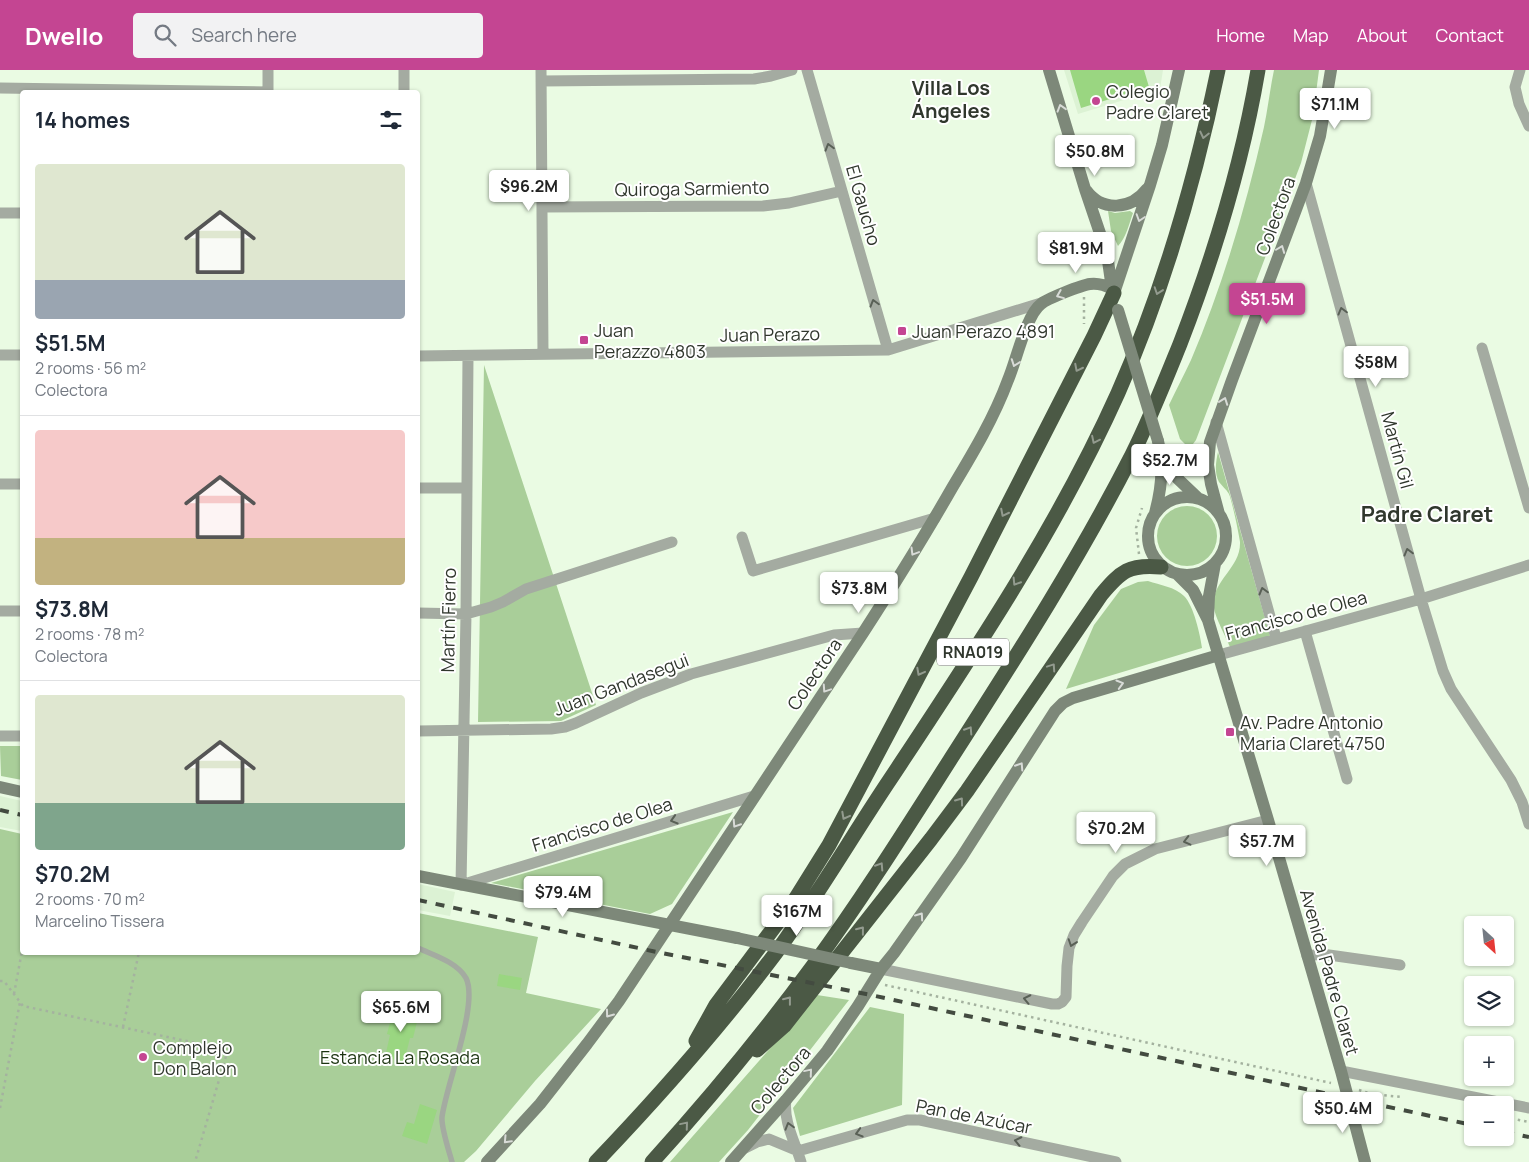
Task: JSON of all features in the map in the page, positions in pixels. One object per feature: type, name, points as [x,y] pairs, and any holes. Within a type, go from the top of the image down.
[{"type":"highway","name":"RNA019","points":[[596,1162],[680,1071],[775,954],[942,701],[1030,559],[1086,457],[1118,393],[1154,301],[1184,212],[1218,70]]},
{"type":"highway","name":"RNA019","points":[[652,1162],[722,1081],[792,995],[828,945],[1028,638],[1065,578],[1111,496],[1156,402],[1202,284],[1236,170],[1258,70]]},
{"type":"highway","points":[[680,1071],[716,1005],[796,898],[829,845],[975,568],[1094,336],[1113,291]]},
{"type":"highway","points":[[1094,336],[1103,327],[1117,325]]},
{"type":"highway","points":[[722,1081],[784,1026],[932,839],[1110,584],[1122,573],[1136,566],[1161,566]]},
{"type":"main road","points":[[1049,70],[1106,254],[1118,310],[1117,325],[1160,446],[1178,479],[1199,499],[1213,507],[1224,522],[1226,541],[1224,549],[1215,564],[1201,573],[1178,575],[1170,572],[1161,566],[1152,555],[1147,540],[1147,531],[1160,494],[1160,446]]},
{"type":"main road","points":[[1113,291],[1162,145],[1179,70]]},
{"type":"main road","name":"Colectora","points":[[1219,514],[1207,459],[1210,442],[1306,183],[1320,136],[1331,70]]},
{"type":"main road","points":[[1085,189],[1089,195],[1099,202],[1110,206],[1119,206],[1126,205],[1142,196],[1150,185]]},
{"type":"main road","name":"Juan Perazo","points":[[1041,303],[1090,284],[1105,285],[1113,291]]},
{"type":"main road","name":"Colectora","points":[[487,1162],[540,1104],[587,1044],[637,974],[863,634],[935,518],[972,454],[1005,388],[1030,319],[1041,303]]},
{"type":"main road","points":[[1154,513],[1173,499],[1189,497],[1199,499]]},
{"type":"main road","name":"Avenida Padre Claret","points":[[1208,620],[1209,596],[1215,564]]},
{"type":"main road","name":"Avenida Padre Claret","points":[[1178,575],[1192,590],[1208,620],[1341,1071],[1365,1162]]},
{"type":"main road","name":"Francisco de Olea","points":[[1073,698],[1219,655]]},
{"type":"main road","name":"Colectora","points":[[731,1162],[827,1051],[881,969],[961,858],[1055,711],[1063,703],[1073,698]]},
{"type":"main road","points":[[0,787],[20,792]]},
{"type":"main road","points":[[420,876],[670,924],[881,969]]},
{"type":"street","points":[[268,70],[268,90]]},
{"type":"street","points":[[404,70],[404,90]]},
{"type":"street","points":[[543,354],[541,76],[754,79],[792,70]]},
{"type":"street","name":"El Gaucho","points":[[807,70],[888,350]]},
{"type":"street","points":[[1522,76],[1515,87],[1519,104],[1529,126]]},
{"type":"street","points":[[0,88],[134,90]]},
{"type":"street","name":"Martín Gil","points":[[1306,183],[1443,672],[1451,689],[1512,780],[1529,824]]},
{"type":"street","name":"Quiroga Sarmiento","points":[[542,207],[763,206],[789,203],[842,191]]},
{"type":"street","points":[[0,213],[20,213]]},
{"type":"street","name":"Juan Perazo","points":[[420,356],[888,350],[1041,303]]},
{"type":"street","points":[[1482,348],[1529,508]]},
{"type":"street","points":[[0,355],[20,355]]},
{"type":"street","name":"Martín Fierro","points":[[461,885],[468,356]]},
{"type":"street","points":[[1216,422],[1276,638]]},
{"type":"street","points":[[0,484],[20,484]]},
{"type":"street","points":[[420,488],[466,488]]},
{"type":"street","points":[[742,537],[753,571],[935,518]]},
{"type":"street","points":[[420,613],[466,614],[503,602],[526,589],[672,542]]},
{"type":"street","name":"Francisco de Olea","points":[[1219,655],[1421,599],[1529,565]]},
{"type":"street","points":[[0,611],[20,611]]},
{"type":"street","points":[[1305,631],[1347,779]]},
{"type":"street","name":"Juan Gandasegui","points":[[420,731],[551,729],[565,727],[576,724],[648,690],[691,674],[834,636],[863,634]]},
{"type":"street","points":[[0,736],[20,736]]},
{"type":"street","name":"Francisco de Olea","points":[[461,885],[754,796]]},
{"type":"street","points":[[881,969],[1058,1004],[1066,997],[1069,948],[1074,935],[1108,883],[1125,864],[1155,849],[1268,820]]},
{"type":"street","points":[[1307,956],[1322,954],[1400,965]]},
{"type":"street","points":[[1341,1071],[1529,1108]]},
{"type":"street","points":[[786,1100],[786,1113],[799,1156]]},
{"type":"street","name":"Pan de Azúcar","points":[[799,1156],[907,1120],[920,1120],[1067,1157],[1116,1162]]},
{"type":"street","points":[[743,1149],[757,1142],[768,1140],[799,1156]]},
{"type":"lane","points":[[420,949],[455,966],[466,978],[470,994],[442,1119],[452,1162]]},
{"type":"path","points":[[1081,286],[1084,300],[1084,326],[1094,336]]},
{"type":"path","points":[[1140,557],[1136,528],[1144,503]]},
{"type":"path","points":[[14,994],[21,955]]},
{"type":"path","points":[[123,1027],[138,955]]},
{"type":"path","points":[[0,981],[4,981],[23,1006],[219,1048],[226,1056],[195,1162]]},
{"type":"path","points":[[872,983],[1345,1086],[1371,1094],[1409,1097]]},
{"type":"path","points":[[0,1108],[20,1002]]},
{"type":"path","points":[[1514,1119],[1529,1122]]},
{"type":"shaded area","name":"Colegio Padre Claret","points":[[1064,70],[1163,70],[1160,89],[1078,114]]},
{"type":"shaded area","points":[[0,796],[20,801],[20,831],[0,827]]},
{"type":"shaded area","points":[[420,884],[455,892],[450,916],[420,910]]},
{"type":"green space","points":[[1274,70],[1319,70],[1313,116],[1301,163],[1196,440],[1193,444],[1186,445],[1180,439],[1169,405],[1203,332],[1233,245],[1264,127]]},
{"type":"green space","points":[[1108,211],[1115,213],[1130,211],[1133,213],[1125,235],[1118,246],[1111,231]]},
{"type":"green space","points":[[484,365],[596,705],[561,721],[478,722]]},
{"type":"green space","points":[[1218,452],[1270,636],[1230,647],[1218,622],[1214,608],[1214,599],[1221,582],[1236,560],[1240,542],[1229,494],[1216,475]]},
{"type":"green space","points":[[1181,506],[1193,506],[1204,511],[1212,519],[1217,530],[1215,548],[1204,561],[1193,566],[1181,566],[1170,561],[1162,553],[1157,542],[1157,530],[1162,519],[1170,511]]},
{"type":"green space","points":[[1148,581],[1172,588],[1184,596],[1194,613],[1202,648],[1066,689],[1094,625],[1121,589],[1138,582]]},
{"type":"green space","points":[[0,746],[20,746],[20,780],[1,776]]},
{"type":"green space","points":[[733,812],[672,904],[650,914],[491,883]]},
{"type":"green space","name":"Estancia La Rosada","points":[[0,829],[20,834],[20,955],[420,955],[420,913],[538,937],[526,993],[601,1009],[535,1081],[476,1151],[464,1162],[0,1162]]},
{"type":"green space","points":[[817,995],[849,1000],[748,1130],[719,1162],[670,1162]]},
{"type":"green space","points":[[870,1007],[904,1014],[902,1105],[800,1136],[793,1108]]},
{"type":"building","name":"Colegio Padre Claret","points":[[1070,70],[1144,70],[1149,87],[1081,108]]},
{"type":"building","points":[[499,974],[522,978],[520,990],[497,986]]},
{"type":"building","points":[[394,1007],[419,1014],[404,1062],[385,1057],[390,1035],[387,1034]]},
{"type":"building","points":[[420,1104],[437,1110],[427,1144],[402,1136],[407,1122],[414,1124]]},
{"type":"railway","points":[[0,810],[20,815]]},
{"type":"railway","points":[[420,900],[652,951],[866,994],[1464,1123]]},
{"type":"railway","points":[[1514,1134],[1529,1137]]},
{"type":"place","name":"Colegio Padre Claret","points":[[1096,101]]},
{"type":"place","name":"Juan Perazo 4891","points":[[902,331]]},
{"type":"place","name":"Juan Perazzo 4803","points":[[584,340]]},
{"type":"place","name":"Av. Padre Antonio Maria Claret 4750","points":[[1230,732]]},
{"type":"place","name":"Complejo Don Balon","points":[[143,1057]]},
{"type":"district","name":"Villa Los Ángeles","points":[[951,98]]},
{"type":"district","name":"Padre Claret","points":[[1427,514]]}]
